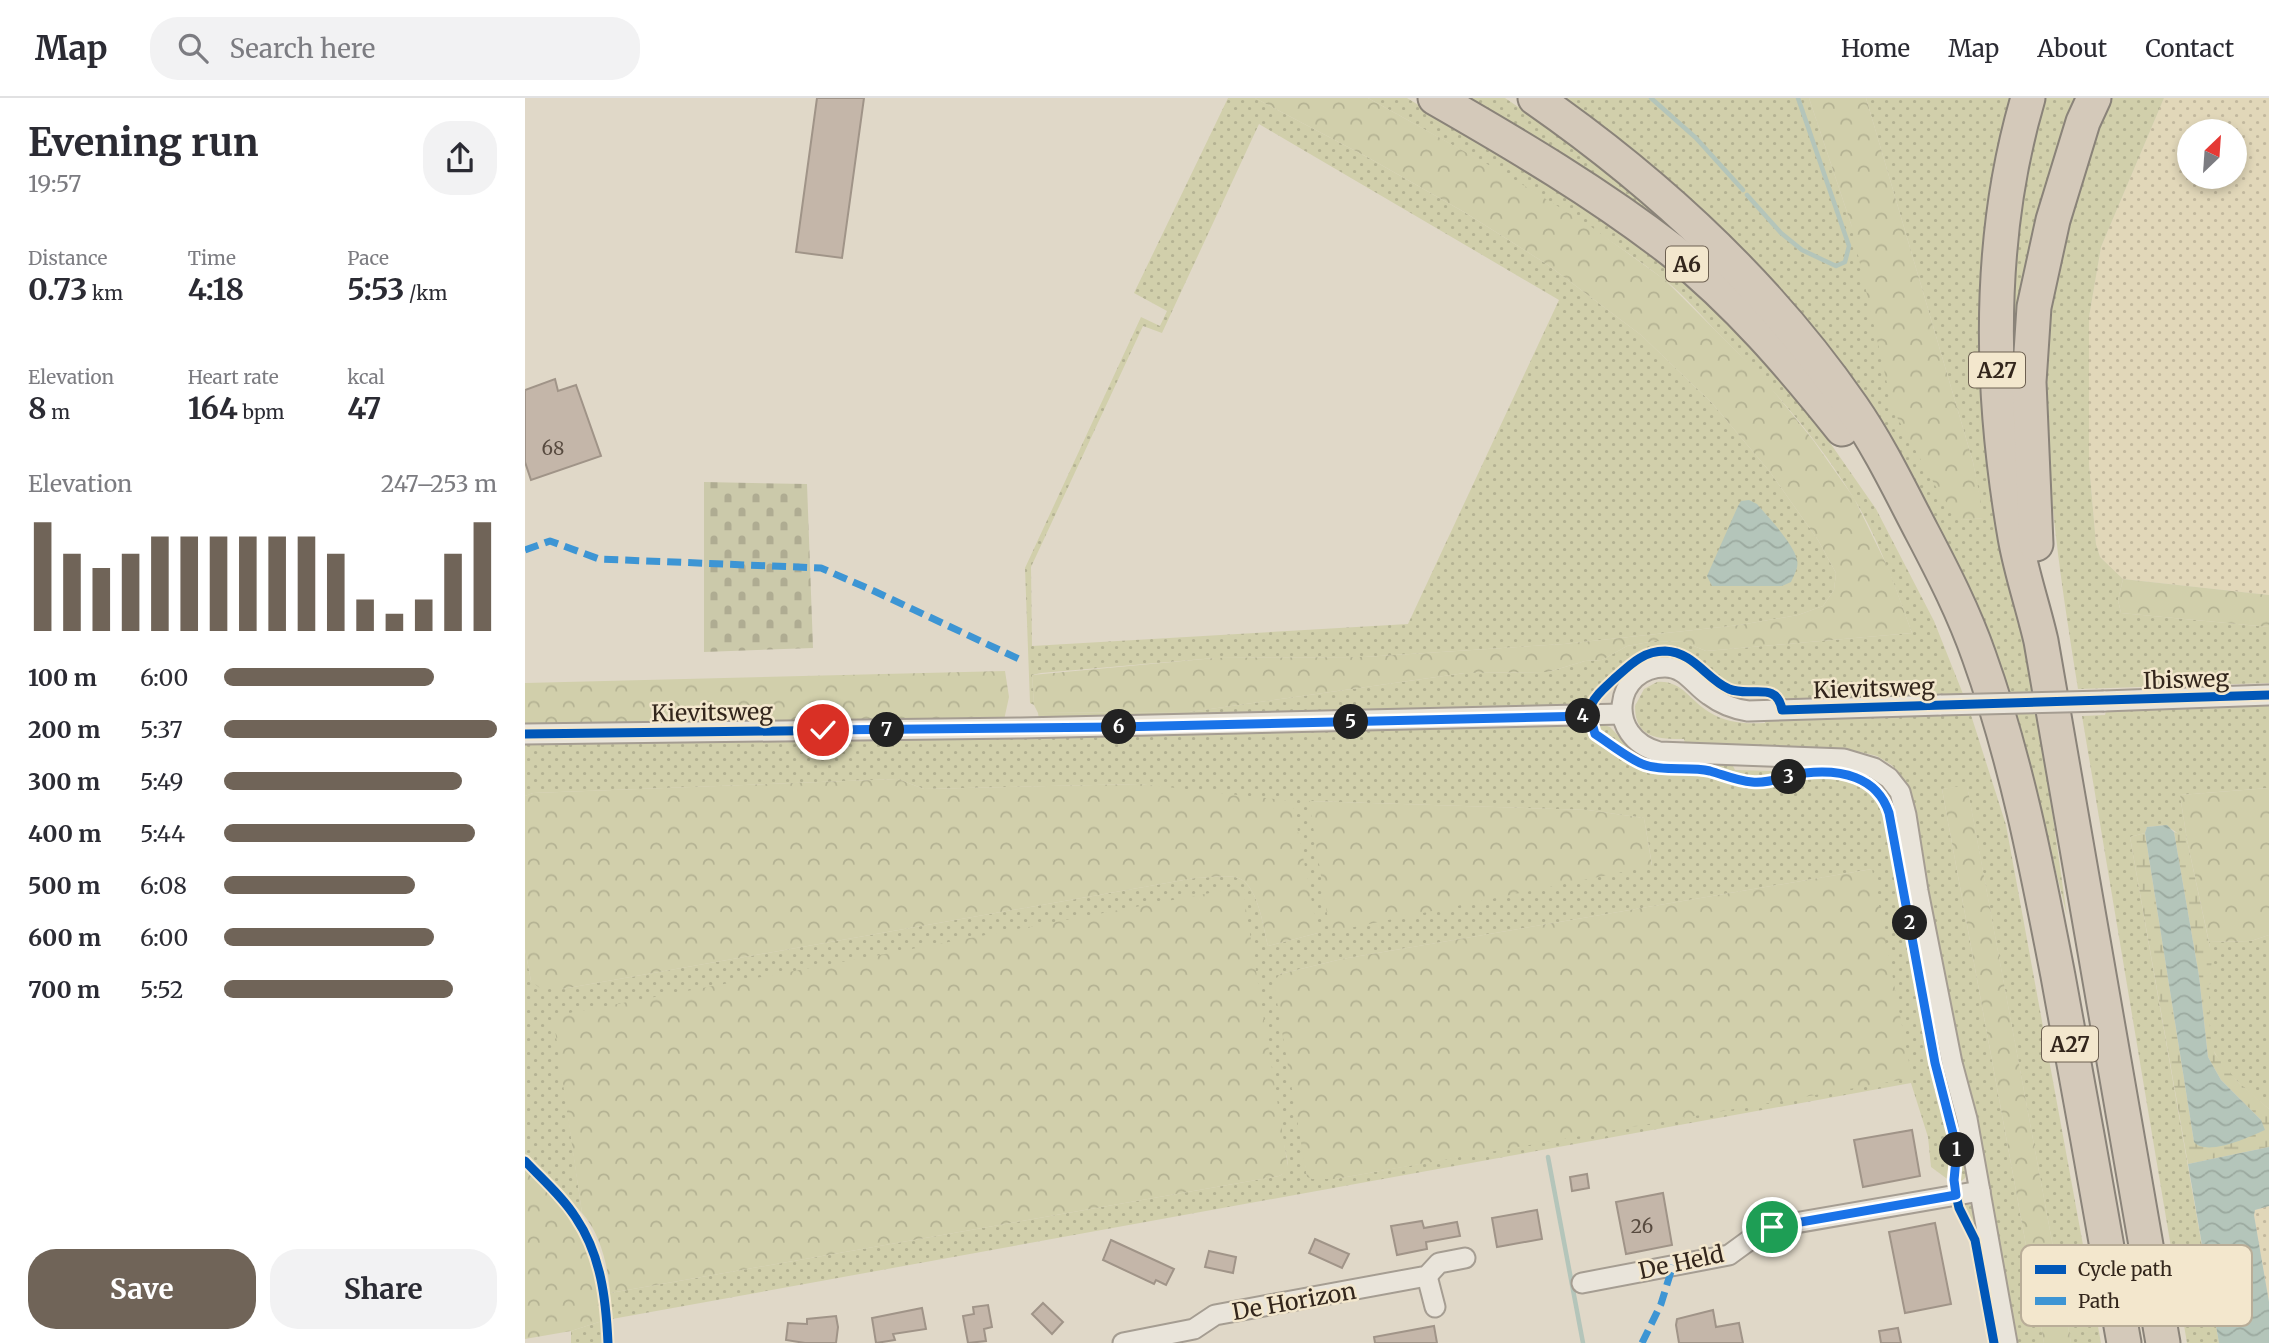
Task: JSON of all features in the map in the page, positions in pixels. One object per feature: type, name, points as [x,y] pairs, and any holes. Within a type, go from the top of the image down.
[{"type":"highway","name":"A6","points":[[1435,98],[1579,184],[1675,253],[1747,319],[1800,377],[1842,429],[1896,482]]},
{"type":"highway","name":"A6","points":[[1535,98],[1644,179],[1709,237],[1816,358],[1854,409],[1896,482]]},
{"type":"highway","name":"A27","points":[[2028,98],[2005,200],[1998,264],[1997,355],[2000,429],[2015,540],[2041,641],[2146,1245]]},
{"type":"highway","name":"A27","points":[[2041,641],[2030,394],[2034,307],[2053,220],[2083,122],[2094,98]]},
{"type":"highway","name":"A27","points":[[1896,482],[1957,599],[2002,724],[2036,865],[2106,1245]]},
{"type":"street","name":"Kievitsweg","points":[[525,734],[1035,728],[1622,714],[1623,700],[1630,684],[1645,672],[1668,667],[1688,675],[1707,694],[1724,704],[1748,711],[2104,701]]},
{"type":"street","name":"Ibisweg","points":[[2104,701],[2269,695]]},
{"type":"street","points":[[1622,714],[1628,733],[1646,748],[1659,752],[1844,759],[1874,768],[1889,778],[1900,792],[1944,1023],[1967,1119],[2007,1343]]},
{"type":"street","name":"De Held","points":[[1582,1283],[1729,1255],[1772,1227],[1980,1191]]},
{"type":"street","name":"De Horizon","points":[[1123,1343],[1194,1329],[1215,1315],[1427,1276],[1439,1263],[1465,1258]]},
{"type":"street","points":[[1427,1276],[1434,1307]]},
{"type":"shaded area","points":[[2164,98],[2269,98],[2269,595],[2123,579],[2100,557],[2096,544],[2089,464],[2089,317],[2101,247]]},
{"type":"shaded area","points":[[2269,1206],[2269,1302],[2254,1215],[2255,1210]]},
{"type":"green space","points":[[1228,98],[1255,98],[1464,212],[1548,265],[1641,335],[1712,403],[1770,472],[1818,540],[1836,573],[1834,590],[1823,606],[1798,615],[1740,625],[1564,644],[1364,657],[1215,658],[1041,673],[1032,675],[1034,705],[1030,703],[1025,568],[1141,317],[1160,326],[1167,311],[1134,293]],"holes":[[[1259,124],[1559,300],[1408,624],[1032,646],[1031,567],[1143,326],[1162,333]]]},
{"type":"green space","points":[[1255,98],[1368,98],[1505,174],[1590,226],[1665,280],[1763,378],[1813,440],[1854,498],[1889,570],[1912,633],[1706,651],[1684,642],[1655,641],[1627,646],[1602,660],[1585,661],[1548,672],[1465,673],[1189,712],[1038,713],[1034,705],[1032,675],[1215,658],[1364,657],[1564,644],[1740,625],[1798,615],[1823,606],[1834,590],[1836,573],[1818,540],[1770,472],[1712,403],[1641,335],[1548,265],[1464,212]]},
{"type":"green space","points":[[1368,98],[1407,98],[1586,206],[1652,255],[1715,307],[1810,414],[1876,509],[1934,621],[1963,694],[1879,700],[1785,702],[1775,690],[1732,686],[1693,657],[1677,650],[1663,648],[1651,650],[1627,663],[1594,691],[1587,707],[1039,719],[1038,713],[1189,712],[1465,673],[1548,672],[1585,661],[1602,660],[1627,646],[1655,641],[1684,642],[1706,651],[1912,633],[1879,546],[1839,475],[1809,433],[1758,374],[1686,299],[1627,252],[1555,205]]},
{"type":"green space","points":[[1456,98],[1505,98],[1560,135],[1697,246]]},
{"type":"green space","points":[[1553,98],[1809,98],[1851,224],[1962,520],[1983,518],[1973,462],[1866,98],[2016,98],[2007,134],[2019,620],[2044,754],[2067,916],[2020,726],[1995,649],[1963,576],[1897,457]]},
{"type":"green space","points":[[1809,98],[1866,98],[1973,462],[1984,518],[1962,520],[1941,496],[1893,410],[1851,224]]},
{"type":"green space","points":[[2044,98],[2083,98],[2015,407],[2012,322],[2016,256],[2027,177]]},
{"type":"green space","points":[[2112,98],[2164,98],[2101,247],[2089,317],[2089,464],[2096,544],[2100,557],[2123,579],[2118,600],[2121,613],[2269,627],[2269,683],[2078,689],[2050,475],[2048,368],[2051,314],[2063,240],[2081,178]]},
{"type":"green space","points":[[704,482],[807,484],[813,648],[704,652]]},
{"type":"green space","points":[[2123,579],[2269,595],[2269,627],[2121,613],[2118,600]]},
{"type":"green space","points":[[1005,671],[1009,697],[1004,720],[525,724],[525,683]]},
{"type":"green space","points":[[1657,682],[1673,684],[1715,716],[1743,723],[1765,723],[1765,718],[1971,715],[2006,825],[2083,1245],[2053,1245],[1967,786],[1942,789],[2026,1245],[2021,1245],[2021,1326],[2041,1326],[2044,1343],[2017,1343],[1905,784],[1893,766],[1877,756],[1860,752],[1764,746],[1685,745],[1684,739],[1650,735],[1639,725],[1636,717],[1635,706],[1644,689]]},
{"type":"green space","points":[[2269,703],[2269,788],[2180,795],[2187,840],[2166,825],[2147,827],[2145,833],[2130,837],[2202,1245],[2171,1245],[2082,716],[2105,715],[2106,711]]},
{"type":"green space","points":[[1595,722],[1610,727],[1633,751],[1648,759],[1662,762],[1731,762],[1735,770],[1772,771],[1780,763],[1845,767],[1860,771],[1885,788],[1894,801],[1968,1170],[1965,1178],[1958,1184],[1960,1151],[1938,1062],[1893,813],[1887,799],[1868,780],[1843,770],[1814,768],[1754,778],[1695,764],[1657,764],[1627,751],[1600,733]]},
{"type":"green space","points":[[1587,723],[1590,732],[1598,740],[1629,761],[1649,770],[1698,772],[1755,786],[1811,776],[1851,779],[1872,792],[1887,816],[1932,1068],[1952,1145],[1950,1181],[1931,1167],[1928,1137],[1911,1083],[612,1319],[610,1293],[1279,1176],[1287,1166],[1284,1145],[554,1016],[582,1213],[525,1154],[525,949],[531,981],[562,989],[1195,878],[1226,876],[1243,880],[1249,887],[1258,906],[1268,946],[1318,933],[1169,788],[1140,784],[924,789],[898,779],[533,793],[525,796],[525,742]],"holes":[[[1309,801],[1588,810],[1644,818],[1652,865]],[[1872,869],[1682,1117],[1335,1179],[1313,1179],[1307,1176],[1280,974],[1342,959]]]},
{"type":"green space","points":[[898,779],[924,789],[1140,784],[1292,801],[1318,933],[1268,946],[1258,906],[1249,887],[1243,880],[1220,876],[1195,878],[562,989],[541,989],[531,981],[525,949],[525,796],[533,793]]},
{"type":"green space","points":[[1967,785],[2053,1245],[2026,1245],[1942,789]]},
{"type":"green space","points":[[2269,788],[2269,935],[2251,941],[2209,942],[2180,795]]},
{"type":"green space","points":[[1309,801],[1588,810],[1644,818],[1652,866],[1330,932]]},
{"type":"green space","points":[[2174,832],[2187,840],[2212,957],[2209,992],[2210,1035],[2215,1054],[2237,1081],[2269,1109],[2269,1147],[2188,1164],[2130,837],[2145,833],[2194,1142],[2261,1120],[2221,1080],[2208,1057],[2199,976]]},
{"type":"green space","points":[[1872,869],[1912,1078],[1335,1179],[1307,1177],[1276,996],[1276,979],[1280,974],[1342,959]]},
{"type":"green space","points":[[1237,888],[1243,891],[1288,1167],[1286,1172],[1279,1176],[610,1293],[602,1250],[594,1230],[582,1213],[553,1016]]},
{"type":"green space","points":[[2269,935],[2269,1109],[2247,1091],[2221,1063],[2213,1048],[2208,1014],[2211,960],[2209,942],[2251,941]]},
{"type":"green space","points":[[525,1167],[568,1211],[587,1237],[598,1272],[602,1321],[571,1331],[525,1339]]},
{"type":"green space","points":[[1961,1201],[1976,1211],[2001,1343],[1997,1343],[1976,1233]]},
{"type":"green space","points":[[602,1321],[604,1343],[571,1343],[571,1331]]},
{"type":"green space","points":[[2041,1326],[2068,1326],[2071,1343],[2044,1343]]},
{"type":"green space","points":[[2068,1326],[2098,1326],[2101,1343],[2071,1343]]},
{"type":"green space","points":[[2184,1326],[2216,1326],[2219,1343],[2187,1343]]},
{"type":"water","points":[[1749,500],[1757,504],[1791,546],[1797,563],[1795,574],[1791,582],[1782,586],[1712,586],[1707,576],[1738,506],[1741,501]]},
{"type":"water","points":[[2167,825],[2174,832],[2199,976],[2208,1057],[2221,1080],[2261,1120],[2265,1130],[2218,1147],[2200,1146],[2194,1142],[2145,833],[2147,827]]},
{"type":"water","points":[[2269,1147],[2269,1206],[2255,1210],[2254,1215],[2269,1302],[2269,1343],[2219,1343],[2216,1326],[2252,1326],[2252,1245],[2202,1245],[2188,1164]]},
{"type":"building","points":[[817,98],[864,98],[842,258],[796,252]]},
{"type":"building","points":[[555,379],[558,391],[576,385],[601,456],[531,480],[525,462],[525,390]]},
{"type":"building","points":[[1912,1130],[1920,1176],[1863,1187],[1854,1140]]},
{"type":"building","points":[[1587,1174],[1589,1188],[1572,1191],[1570,1177]]},
{"type":"building","points":[[1663,1193],[1672,1245],[1626,1254],[1616,1202]]},
{"type":"building","points":[[1537,1210],[1542,1239],[1497,1247],[1492,1218]]},
{"type":"building","points":[[1422,1221],[1424,1228],[1457,1222],[1460,1236],[1426,1242],[1427,1249],[1397,1255],[1391,1226]]},
{"type":"building","points":[[1935,1223],[1951,1304],[1905,1313],[1889,1232]]},
{"type":"building","points":[[1315,1239],[1349,1254],[1342,1268],[1309,1253]]},
{"type":"building","points":[[1111,1240],[1174,1269],[1166,1285],[1156,1280],[1154,1284],[1103,1260]]},
{"type":"building","points":[[1209,1251],[1236,1257],[1233,1273],[1205,1267]]},
{"type":"building","points":[[1043,1303],[1063,1322],[1052,1334],[1032,1314]]},
{"type":"building","points":[[988,1305],[992,1327],[984,1329],[986,1341],[968,1343],[963,1316],[974,1314],[973,1307]]},
{"type":"building","points":[[922,1308],[926,1329],[893,1334],[895,1340],[876,1343],[872,1318]]},
{"type":"building","points":[[1713,1310],[1716,1327],[1739,1323],[1743,1343],[1679,1343],[1677,1319]]},
{"type":"building","points":[[836,1316],[836,1343],[786,1340],[788,1323],[807,1324],[807,1319]]},
{"type":"building","points":[[1434,1326],[1437,1343],[1375,1343],[1374,1337]]},
{"type":"building","points":[[1898,1328],[1901,1343],[1881,1343],[1879,1331]]},
{"type":"waterway","points":[[1651,98],[1696,138],[1743,190]]},
{"type":"waterway","points":[[1747,195],[1781,233],[1802,250],[1836,266],[1845,262],[1849,246],[1798,98]]},
{"type":"waterway","points":[[1548,1157],[1583,1343]]},
{"type":"marked path","points":[[525,550],[550,541],[599,559],[821,568],[1021,660]]},
{"type":"marked path","points":[[1642,1343],[1661,1304],[1673,1265]]},
{"type":"cycle path","points":[[1994,1343],[1975,1240],[1959,1208],[1956,1195],[1953,1180],[1957,1149],[1935,1063],[1889,813],[1883,800],[1866,783],[1831,772],[1805,773],[1766,782],[1752,782],[1710,771],[1645,765],[1595,734],[1590,709],[1596,696],[1625,669],[1649,654],[1665,651],[1684,656],[1729,689],[1775,695],[1782,710],[2269,695]]},
{"type":"cycle path","points":[[525,734],[1021,728],[1590,716]]},
{"type":"cycle path","points":[[525,1161],[571,1210],[591,1247],[604,1294],[608,1343]]},
{"type":"route","points":[[823,730],[1116,727],[1590,716],[1595,734],[1645,765],[1692,768],[1755,783],[1806,773],[1852,775],[1861,778],[1881,795],[1889,813],[1935,1063],[1957,1149],[1954,1180],[1956,1195],[1772,1227]]}]
